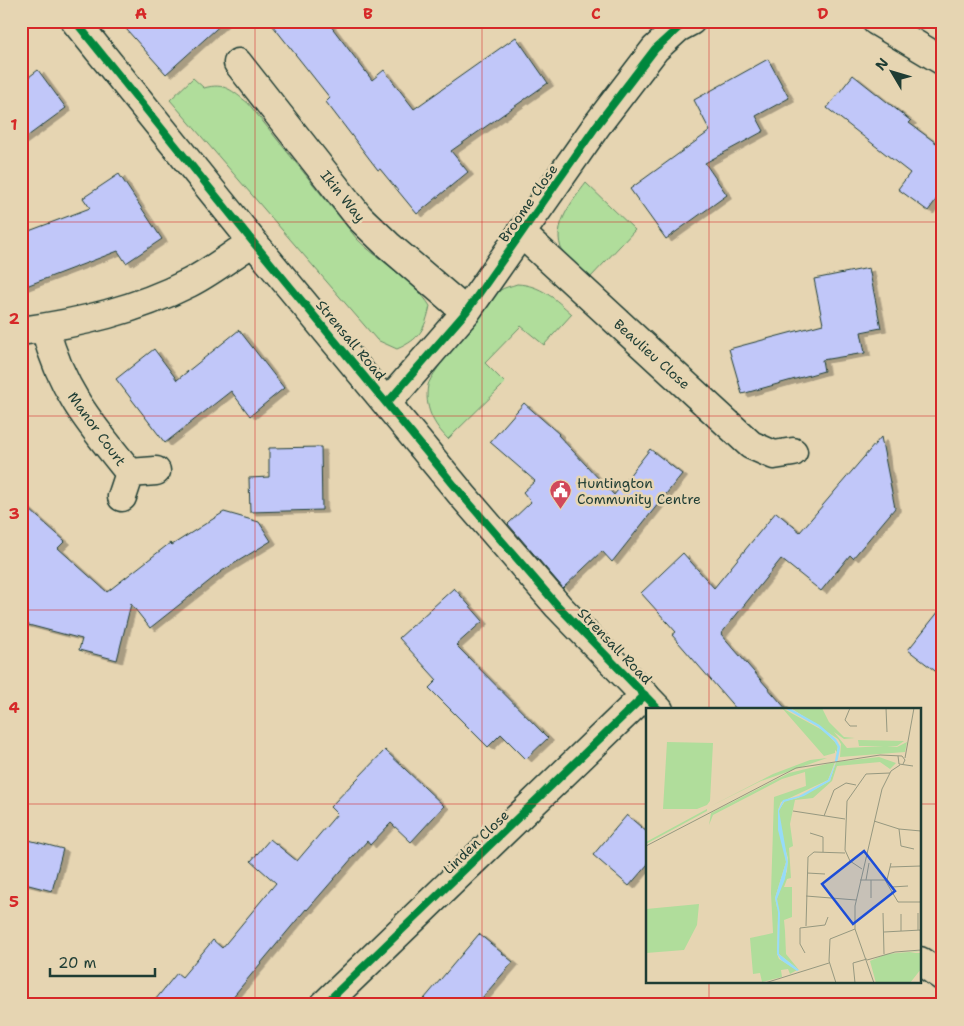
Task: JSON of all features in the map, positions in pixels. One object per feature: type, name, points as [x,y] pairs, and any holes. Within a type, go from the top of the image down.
[{"type":"street","name":"Strensall Road","points":[[75,21],[253,242],[463,496],[558,606],[652,703]]},
{"type":"street","name":"Broome Close","points":[[386,403],[466,312],[597,125],[655,49],[678,28],[691,21]]},
{"type":"street","points":[[876,21],[943,61]]},
{"type":"street","name":"Ikin Way","points":[[238,63],[359,217],[388,245],[466,312]]},
{"type":"street","name":"Beaulieu Close","points":[[522,234],[752,444],[774,455],[793,452]]},
{"type":"street","points":[[33,329],[94,320],[143,304],[190,283],[253,242]]},
{"type":"street","name":"Manor Court","points":[[33,329],[53,358],[66,386],[94,429],[136,480]]},
{"type":"street","name":"Linden Close","points":[[324,1005],[646,709]]},
{"type":"street","points":[[922,962],[943,977]]},
{"type":"green space","points":[[193,78],[204,88],[211,86],[223,87],[248,103],[357,239],[406,279],[423,297],[430,306],[426,321],[416,337],[397,349],[377,340],[170,100]]},
{"type":"green space","points":[[586,183],[635,230],[590,278],[566,257],[559,237],[560,227],[568,208]]},
{"type":"green space","points":[[517,284],[540,290],[572,314],[544,345],[521,326],[485,363],[505,383],[448,439],[431,415],[427,401],[428,385],[449,353],[493,296],[501,290]]},
{"type":"building","points":[[119,21],[225,21],[166,74]]},
{"type":"building","points":[[269,21],[327,21],[372,80],[384,70],[414,109],[516,37],[548,83],[451,151],[468,172],[417,214],[380,169],[378,170],[326,102],[330,98]]},
{"type":"building","points":[[768,59],[789,98],[756,116],[764,131],[705,163],[727,195],[666,239],[630,189],[710,131],[694,100]]},
{"type":"building","points":[[38,70],[66,108],[21,141],[21,83]]},
{"type":"building","points":[[853,75],[911,121],[909,123],[943,148],[943,190],[928,211],[898,189],[910,173],[827,108]]},
{"type":"building","points":[[119,174],[162,239],[126,263],[118,251],[21,288],[21,234],[90,208],[83,198]]},
{"type":"building","points":[[869,268],[881,328],[861,332],[865,353],[822,360],[824,371],[742,394],[729,349],[823,324],[814,279]]},
{"type":"building","points":[[239,330],[284,388],[250,416],[231,391],[165,443],[116,379],[154,349],[177,380]]},
{"type":"building","points":[[524,403],[559,434],[614,495],[650,449],[682,474],[612,562],[602,551],[563,588],[508,524],[531,502],[523,492],[535,481],[490,442]]},
{"type":"building","points":[[881,437],[895,508],[853,558],[850,555],[821,591],[781,559],[721,634],[785,708],[735,708],[672,635],[676,632],[641,593],[683,553],[714,588],[776,512],[800,532]]},
{"type":"building","points":[[321,447],[322,510],[250,512],[249,478],[269,477],[269,448]]},
{"type":"building","points":[[21,502],[65,541],[58,548],[107,592],[170,543],[172,545],[224,512],[259,522],[271,541],[222,571],[150,628],[131,604],[117,660],[79,650],[82,639],[21,623]]},
{"type":"building","points":[[454,588],[483,621],[456,645],[548,738],[526,759],[501,734],[488,747],[429,688],[437,680],[399,638]]},
{"type":"building","points":[[943,606],[943,677],[908,650]]},
{"type":"building","points":[[385,750],[444,806],[411,842],[391,823],[370,845],[367,841],[306,909],[226,1005],[151,1005],[177,973],[182,977],[213,940],[222,948],[276,883],[251,861],[270,839],[297,861],[337,814],[330,807]]},
{"type":"building","points":[[627,815],[646,831],[646,866],[629,886],[593,855]]},
{"type":"building","points":[[21,838],[63,849],[52,891],[21,883]]},
{"type":"building","points":[[479,934],[513,962],[476,1005],[419,1005]]},
{"type":"cycle path","points":[[75,21],[253,242],[463,496],[558,606],[657,708]]},
{"type":"cycle path","points":[[387,403],[466,312],[597,125],[655,49],[678,28],[691,21]]},
{"type":"cycle path","points":[[324,1005],[645,695]]},
{"type":"place","name":"Huntington Community Centre","points":[[561,510]]}]
